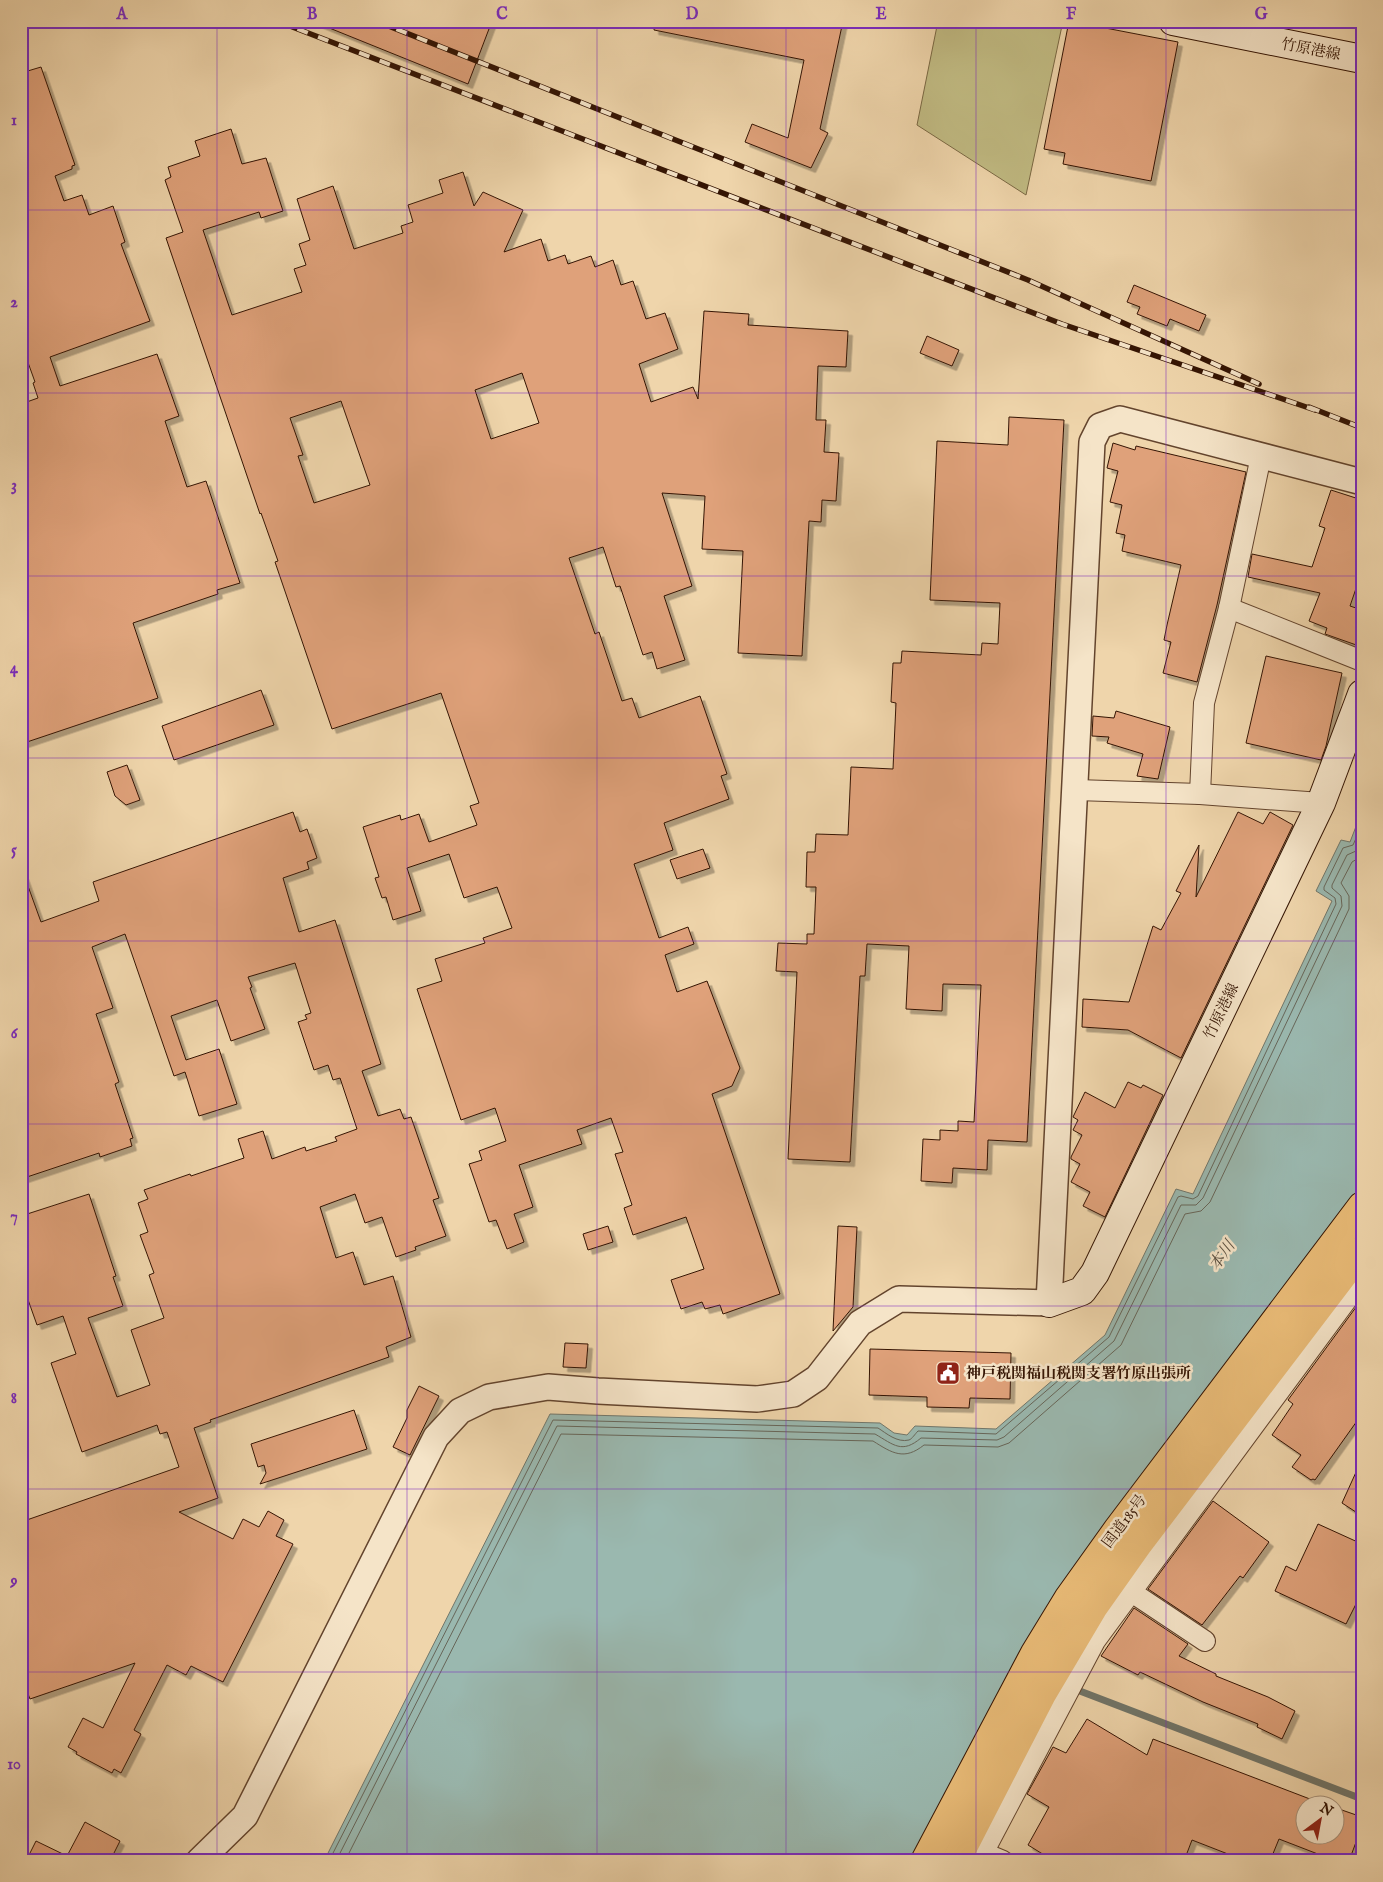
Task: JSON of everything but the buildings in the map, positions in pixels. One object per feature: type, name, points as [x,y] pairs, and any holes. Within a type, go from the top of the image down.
[{"type":"highway","name":"国道185号","points":[[925,1861],[1035,1653],[1068,1599],[1118,1528],[1362,1206]]},
{"type":"highway","name":"国道185号","points":[[970,1852],[1042,1694],[1093,1608],[1122,1586],[1362,1250]]},
{"type":"main road","name":"竹原港線","points":[[1173,21],[1362,59]]},
{"type":"main road","name":"竹原港線","points":[[1049,1303],[1082,1292],[1095,1273],[1321,803],[1362,694]]},
{"type":"street","points":[[199,1861],[245,1816],[436,1437],[460,1411],[489,1397],[548,1386],[598,1391],[757,1399],[793,1394],[817,1378],[860,1323],[899,1299],[1049,1303],[1092,442],[1100,426],[1120,420],[1362,482]]},
{"type":"street","points":[[1200,794],[1204,703],[1228,608],[1261,456]]},
{"type":"street","points":[[1228,608],[1362,661]]},
{"type":"street","points":[[1076,790],[1200,794],[1321,803]]},
{"type":"street","points":[[970,1852],[1064,1696],[1122,1586],[1362,1279]]},
{"type":"street","points":[[1122,1586],[1205,1641]]},
{"type":"street","points":[[939,1834],[970,1852],[1002,1861]]},
{"type":"shaded area","points":[[938,21],[1063,21],[1026,195],[917,125]]},
{"type":"water","name":"本川","points":[[1362,811],[1362,1268],[1152,1547],[969,1861],[324,1861],[550,1414],[880,1423],[894,1433],[907,1435],[915,1426],[996,1429],[1105,1335],[1176,1189],[1193,1194],[1332,901],[1316,891],[1341,840],[1350,842]]},
{"type":"waterway","points":[[1072,1688],[1362,1799]]},
{"type":"railway","points":[[277,21],[1062,324],[1315,410]]},
{"type":"railway","points":[[376,21],[1028,280],[1259,384]]},
{"type":"railway","points":[[1309,407],[1362,428]]},
{"type":"place","name":"神戸税関福山税関支署竹原出張所","points":[[948,1373]]}]
